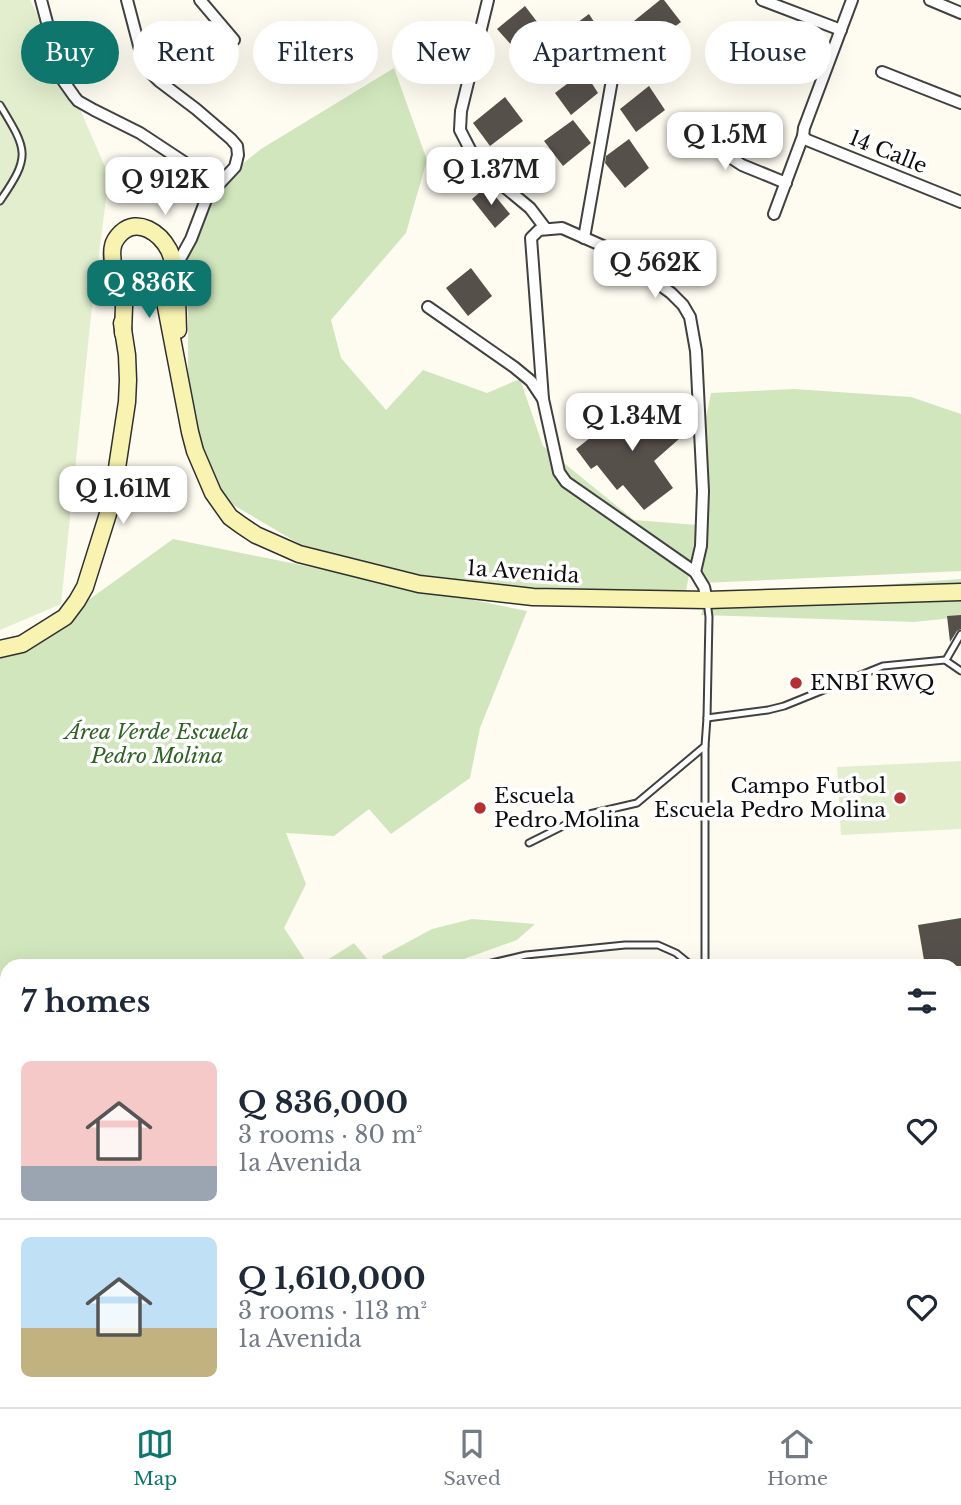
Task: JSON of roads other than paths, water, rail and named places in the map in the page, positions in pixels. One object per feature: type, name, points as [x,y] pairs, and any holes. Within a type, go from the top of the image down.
[{"type":"main road","name":"1a Avenida","points":[[0,649],[22,644],[65,617],[85,587],[112,501],[127,402],[127,355],[113,246],[118,235],[128,228],[138,226],[150,229],[170,251],[174,271],[182,393]]},
{"type":"main road","name":"1a Avenida","points":[[123,333],[125,280],[128,274],[134,271],[149,271],[159,278],[162,286],[195,451],[213,493],[241,525],[256,535],[299,554],[419,584],[533,597],[707,600],[961,592]]},
{"type":"street","points":[[41,0],[62,79],[78,101],[140,133],[190,166],[201,181],[207,197]]},
{"type":"street","points":[[127,0],[142,57],[152,74],[232,139],[237,146],[235,167],[207,197],[191,239],[174,271]]},
{"type":"street","points":[[200,0],[217,21]]},
{"type":"street","points":[[488,0],[461,111],[460,130],[478,165],[530,208],[546,229]]},
{"type":"street","points":[[762,0],[841,30]]},
{"type":"street","points":[[774,214],[852,0]]},
{"type":"street","points":[[930,0],[961,12]]},
{"type":"street","points":[[882,72],[961,103]]},
{"type":"street","points":[[584,238],[611,84]]},
{"type":"street","points":[[678,130],[719,150],[742,165],[786,183]]},
{"type":"street","name":"14 Calle","points":[[803,136],[807,140],[961,202]]},
{"type":"street","points":[[695,572],[701,546],[703,491],[696,351],[690,317],[671,293],[612,250],[562,228],[539,230],[531,238],[543,399],[559,472],[566,482],[695,572],[704,587],[707,600]]},
{"type":"street","points":[[428,307],[514,367],[531,381],[543,399]]},
{"type":"lane","points":[[0,105],[15,130],[24,154],[17,177],[0,201]]},
{"type":"lane","points":[[705,959],[707,600]]},
{"type":"lane","points":[[946,660],[961,634]]},
{"type":"lane","points":[[707,718],[784,706],[883,666],[946,660],[961,671]]},
{"type":"lane","points":[[529,843],[585,815],[637,803],[705,746]]},
{"type":"lane","points":[[512,959],[625,945],[647,945],[659,946],[683,959]]},
{"type":"place","name":"ENBI RWQ","points":[[796,683]]},
{"type":"place","name":"Campo Futbol Escuela Pedro Molina","points":[[900,798]]},
{"type":"place","name":"Escuela Pedro Molina","points":[[480,808]]},
{"type":"park label","name":"Área Verde Escuela Pedro Molina","points":[[157,744]]}]
